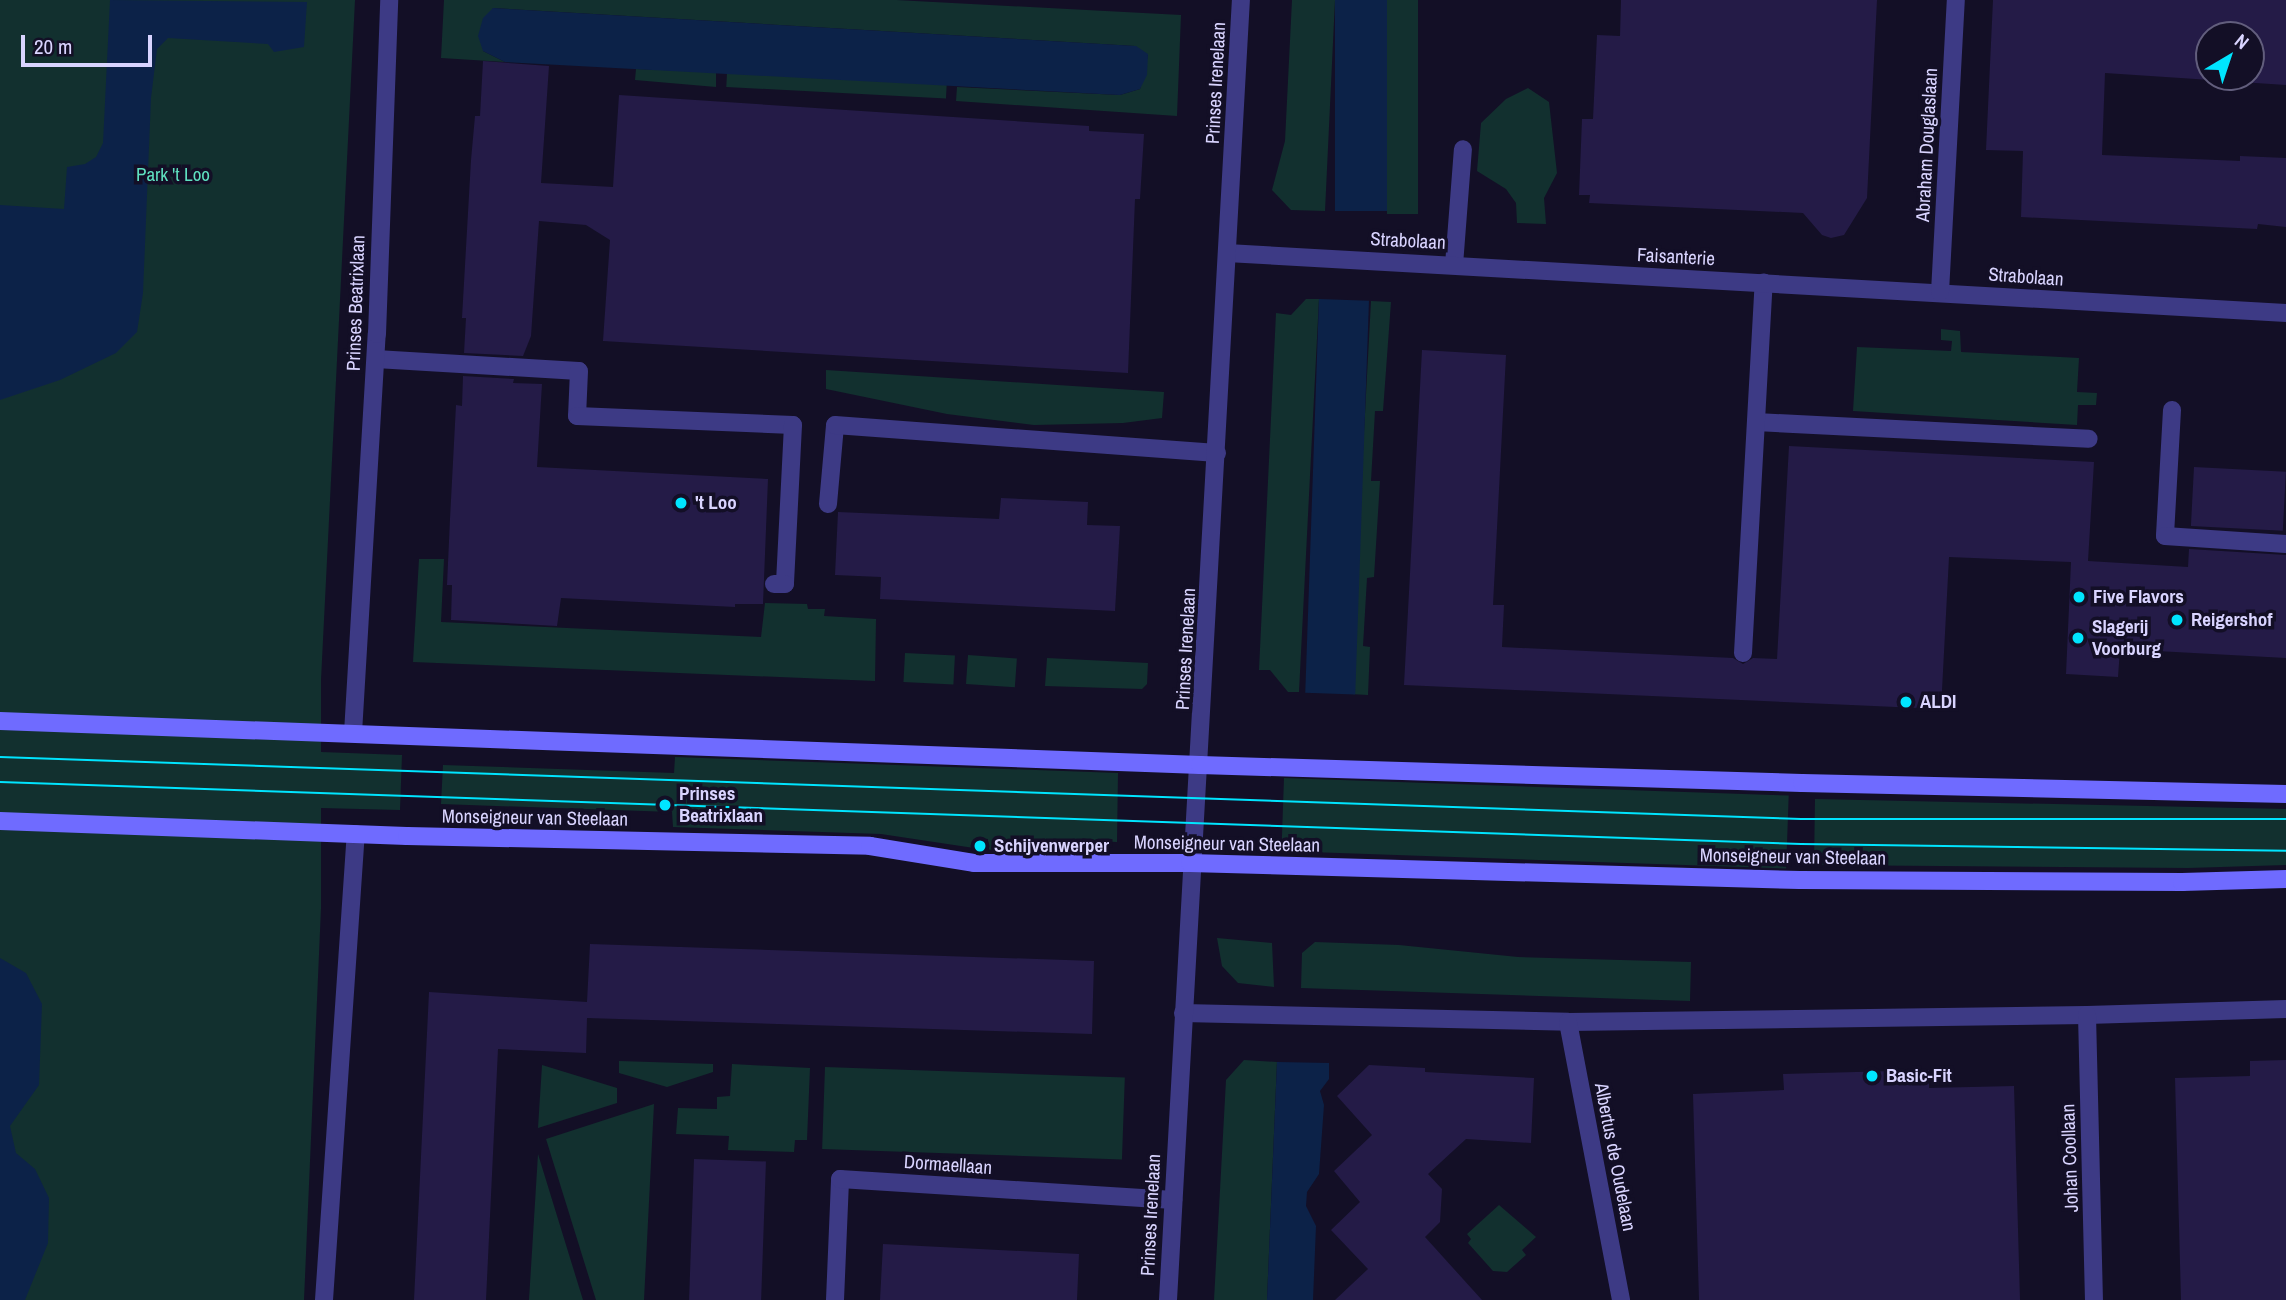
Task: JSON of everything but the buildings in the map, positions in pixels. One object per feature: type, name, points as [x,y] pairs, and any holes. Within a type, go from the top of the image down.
[{"type":"main road","points":[[0,721],[1200,765],[1788,783],[2286,794]]},
{"type":"main road","name":"Monseigneur van Steelaan","points":[[0,821],[356,834],[870,846],[974,863],[1190,863],[1800,880],[2182,882],[2286,879]]},
{"type":"street","name":"Prinses Beatrixlaan","points":[[354,733],[354,691],[376,359],[389,0]]},
{"type":"street","name":"Prinses Irenelaan","points":[[1168,1300],[1190,863],[1200,765],[1241,0]]},
{"type":"street","name":"Abraham Douglaslaan","points":[[1940,292],[1956,0]]},
{"type":"street","points":[[1454,265],[1463,149]]},
{"type":"street","name":"Strabolaan","points":[[1227,253],[1586,273]]},
{"type":"street","name":"Faisanterie","points":[[1586,273],[1763,283]]},
{"type":"street","points":[[1744,653],[1763,283]]},
{"type":"street","name":"Strabolaan","points":[[1763,283],[2286,313]]},
{"type":"street","points":[[376,359],[579,371],[577,416],[793,425],[785,584],[774,584]]},
{"type":"street","points":[[2172,410],[2165,536],[2286,544]]},
{"type":"street","points":[[1756,422],[2089,439]]},
{"type":"street","points":[[828,504],[835,425],[1217,453]]},
{"type":"street","points":[[324,1300],[356,834]]},
{"type":"street","points":[[1183,1013],[1568,1022],[2087,1015],[2286,1009]]},
{"type":"street","name":"Johan Coollaan","points":[[2087,1015],[2094,1300]]},
{"type":"street","name":"Albertus de Oudelaan","points":[[1568,1022],[1621,1300]]},
{"type":"street","name":"Dormaellaan","points":[[835,1300],[840,1179],[1173,1200]]},
{"type":"green space","name":"Park 't Loo","points":[[0,0],[355,0],[321,680],[321,752],[402,755],[400,810],[321,808],[321,908],[304,1300],[0,1300]]},
{"type":"green space","points":[[444,0],[896,0],[1181,15],[1177,116],[956,101],[957,87],[1120,95],[1140,89],[1148,55],[1135,46],[493,8],[483,51],[505,62],[441,58]]},
{"type":"green space","points":[[1292,0],[1335,0],[1325,211],[1291,210],[1272,190],[1285,141]]},
{"type":"green space","points":[[1387,0],[1418,0],[1418,214],[1387,214]]},
{"type":"green space","points":[[636,69],[716,72],[716,87],[635,80]]},
{"type":"green space","points":[[727,73],[947,85],[946,98],[726,87]]},
{"type":"green space","points":[[1528,88],[1549,102],[1557,173],[1544,198],[1546,224],[1517,223],[1516,203],[1506,189],[1477,171],[1481,123],[1506,99]]},
{"type":"green space","points":[[1306,299],[1319,299],[1299,692],[1288,692],[1270,670],[1259,670],[1276,313],[1291,315]]},
{"type":"green space","points":[[1371,301],[1391,302],[1383,411],[1375,411],[1371,481],[1380,481],[1374,577],[1367,578],[1363,646],[1370,647],[1368,695],[1350,694]]},
{"type":"green space","points":[[1941,329],[1960,331],[1961,352],[2079,358],[2077,392],[2097,393],[2096,405],[2078,405],[2077,425],[1853,411],[1857,347],[1951,351],[1952,341],[1941,340]]},
{"type":"green space","points":[[826,370],[1164,392],[1162,418],[1123,423],[1034,425],[947,414],[826,389]]},
{"type":"green space","points":[[419,559],[444,559],[441,622],[761,637],[765,603],[807,604],[808,609],[825,609],[824,616],[876,619],[875,681],[413,662]]},
{"type":"green space","points":[[905,653],[955,656],[953,685],[903,682]]},
{"type":"green space","points":[[968,655],[1017,658],[1015,687],[966,684]]},
{"type":"green space","points":[[1047,658],[1148,663],[1147,684],[1142,689],[1045,686]]},
{"type":"green space","points":[[675,757],[1118,773],[1117,842],[1037,839],[996,851],[987,849],[988,839],[975,838],[974,848],[881,834],[673,827],[672,812],[441,804],[443,765],[674,773]]},
{"type":"green space","points":[[1284,778],[1789,796],[1786,869],[1281,851]]},
{"type":"green space","points":[[1815,799],[2286,809],[2286,865],[2188,868],[1814,865]]},
{"type":"green space","points":[[1217,938],[1272,943],[1274,987],[1238,983],[1222,966]]},
{"type":"green space","points":[[1315,942],[1399,945],[1518,957],[1691,962],[1690,1001],[1301,988],[1302,953]]},
{"type":"green space","points":[[1244,1060],[1277,1062],[1267,1300],[1214,1300],[1226,1080]]},
{"type":"green space","points":[[619,1061],[713,1064],[713,1072],[667,1087],[619,1073]]},
{"type":"green space","points":[[732,1064],[810,1068],[807,1140],[795,1140],[794,1152],[728,1150],[729,1136],[676,1134],[678,1108],[717,1109],[717,1097],[730,1096]]},
{"type":"green space","points":[[542,1065],[617,1088],[617,1103],[538,1128]]},
{"type":"green space","points":[[825,1067],[1125,1077],[1122,1159],[822,1149]]},
{"type":"green space","points":[[654,1104],[644,1300],[596,1300],[546,1139]]},
{"type":"green space","points":[[538,1154],[558,1219],[583,1300],[529,1300]]},
{"type":"green space","points":[[1499,1205],[1536,1237],[1522,1250],[1526,1255],[1507,1272],[1493,1271],[1468,1243],[1471,1239],[1467,1234]]},
{"type":"water","points":[[110,0],[307,2],[304,47],[274,52],[268,44],[168,38],[157,49],[151,98],[143,293],[137,332],[116,353],[60,380],[0,400],[0,205],[64,209],[67,167],[85,164],[96,157],[103,143]]},
{"type":"water","points":[[1335,0],[1387,0],[1387,211],[1335,211]]},
{"type":"water","points":[[493,8],[1136,46],[1148,54],[1147,75],[1140,89],[1120,95],[505,62],[483,51],[478,36],[483,18]]},
{"type":"water","points":[[1319,299],[1369,301],[1355,695],[1305,693]]},
{"type":"water","points":[[0,958],[26,973],[42,1004],[39,1085],[10,1126],[16,1153],[35,1169],[49,1198],[48,1243],[25,1300],[0,1300]]},
{"type":"water","points":[[1277,1062],[1329,1063],[1329,1079],[1320,1091],[1324,1105],[1319,1174],[1307,1192],[1306,1206],[1316,1226],[1313,1300],[1267,1300]]},
{"type":"tram line","points":[[0,757],[1801,819],[2286,819]]},
{"type":"tram line","points":[[0,782],[1801,844],[2286,851]]},
{"type":"place","name":"'t Loo","points":[[681,503]]},
{"type":"place","name":"Five Flavors","points":[[2079,597]]},
{"type":"place","name":"Reigershof","points":[[2177,620]]},
{"type":"place","name":"Slagerij Voorburg","points":[[2078,638]]},
{"type":"place","name":"ALDI","points":[[1906,702]]},
{"type":"place","name":"Prinses Beatrixlaan","points":[[665,805]]},
{"type":"place","name":"Schijvenwerper","points":[[980,846]]},
{"type":"place","name":"Basic-Fit","points":[[1872,1076]]}]
